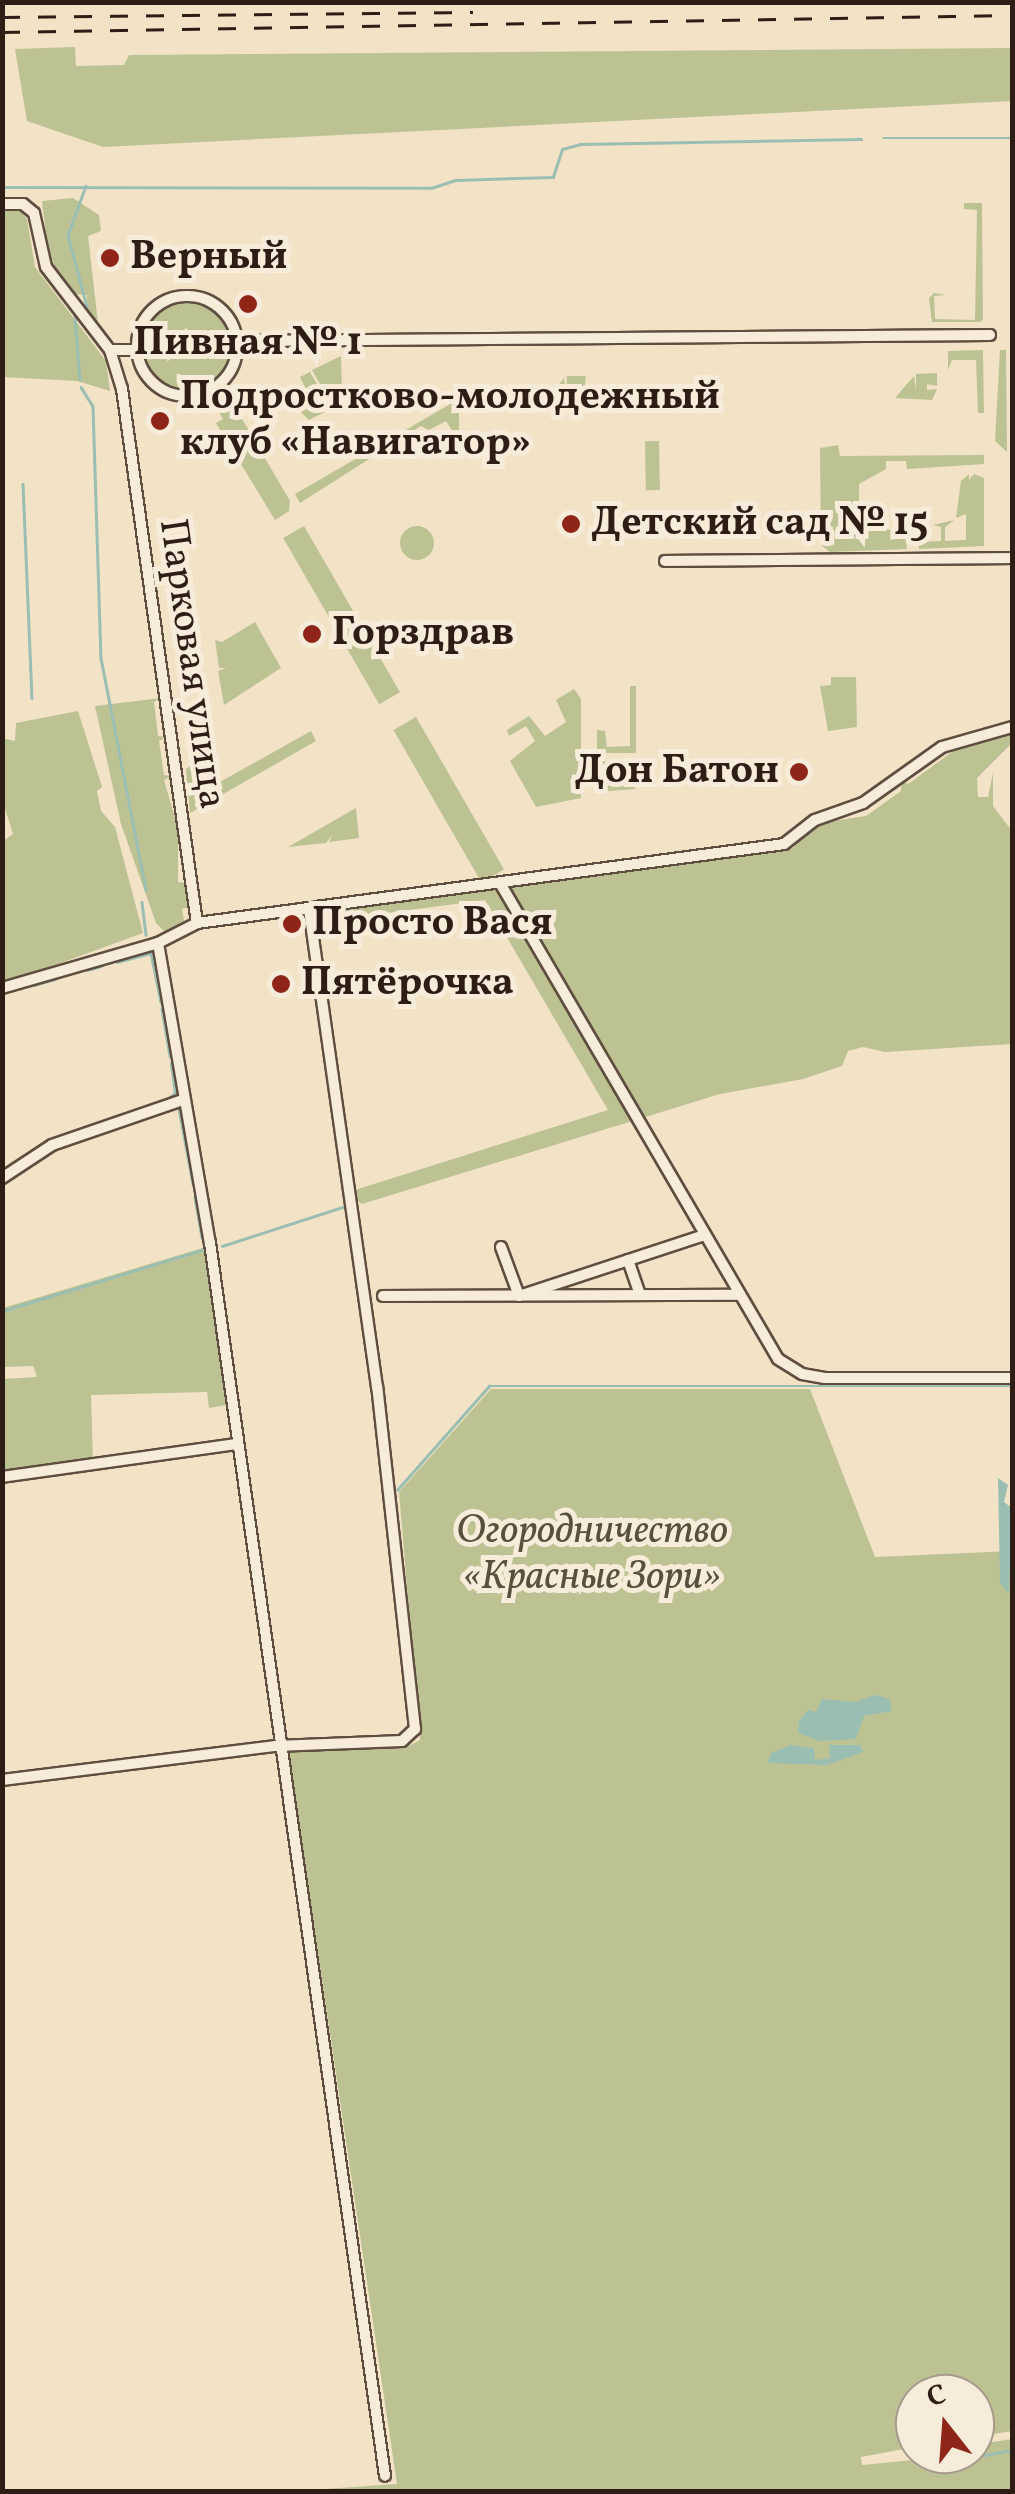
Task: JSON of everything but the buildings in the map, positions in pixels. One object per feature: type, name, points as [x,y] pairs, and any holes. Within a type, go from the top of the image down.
[{"type":"street","name":"Парковая улица","points":[[2,204],[23,204],[38,223],[52,278],[110,350],[127,418],[197,923]]},
{"type":"street","points":[[188,296],[218,306],[237,342],[223,381],[187,396],[152,382],[137,350],[150,312],[188,296]]},
{"type":"street","points":[[237,342],[990,335]]},
{"type":"street","points":[[110,350],[137,350]]},
{"type":"street","points":[[665,561],[1012,558]]},
{"type":"street","points":[[2,988],[158,943],[197,923],[784,844],[814,820],[863,803],[942,747],[1012,727]]},
{"type":"street","points":[[500,883],[778,1359],[802,1374],[1012,1378]]},
{"type":"street","points":[[2,1780],[276,1746],[402,1741],[415,1729],[379,1398],[310,908]]},
{"type":"street","points":[[158,943],[237,1444],[276,1746],[385,2476]]},
{"type":"street","points":[[2,1178],[52,1144],[183,1100]]},
{"type":"street","points":[[519,1296],[705,1235]]},
{"type":"street","points":[[501,1247],[519,1296]]},
{"type":"street","points":[[628,1260],[640,1295]]},
{"type":"street","points":[[383,1296],[739,1294]]},
{"type":"street","points":[[2,1477],[237,1444]]},
{"type":"green space","points":[[75,47],[76,66],[124,65],[129,55],[1012,48],[1012,101],[103,147],[27,121],[15,49]]},
{"type":"green space","points":[[73,198],[99,215],[101,231],[88,236],[98,323],[86,313],[87,295],[72,294],[57,274],[47,245],[42,201]]},
{"type":"green space","points":[[964,203],[982,203],[983,319],[980,322],[932,322],[929,298],[934,293],[945,295],[934,296],[935,319],[975,320],[977,210],[964,209]]},
{"type":"green space","points":[[15,205],[27,219],[35,267],[106,361],[110,391],[77,381],[3,377],[2,206]]},
{"type":"green space","points":[[187,301],[204,304],[219,314],[229,329],[229,363],[219,378],[204,388],[187,391],[170,388],[155,378],[145,363],[142,346],[145,329],[155,314],[170,304]]},
{"type":"green space","points":[[983,350],[984,413],[978,413],[976,360],[952,360],[948,370],[948,351]]},
{"type":"green space","points":[[1000,350],[1006,350],[1007,452],[995,441]]},
{"type":"green space","points":[[341,356],[342,391],[328,398],[312,370]]},
{"type":"green space","points":[[310,372],[326,400],[320,404],[331,409],[309,420],[288,385],[293,393],[305,387],[300,377]]},
{"type":"green space","points":[[937,373],[937,386],[927,384],[927,390],[937,389],[932,400],[895,398],[914,376],[916,390],[916,374]]},
{"type":"green space","points":[[567,376],[586,376],[583,399],[547,399],[564,378],[566,393]]},
{"type":"green space","points":[[228,395],[290,501],[289,511],[275,520],[216,423],[223,419],[211,398]]},
{"type":"green space","points":[[459,399],[459,441],[446,421],[429,430],[421,426],[300,503],[295,494]]},
{"type":"green space","points":[[645,441],[659,441],[660,490],[646,490]]},
{"type":"green space","points":[[838,445],[840,456],[984,455],[984,464],[907,469],[906,461],[886,461],[886,469],[859,484],[859,517],[890,530],[903,525],[907,549],[830,552],[821,545],[820,448]]},
{"type":"green space","points":[[969,474],[969,480],[974,474],[984,478],[984,546],[919,549],[917,531],[924,525],[922,542],[941,541],[941,527],[933,525],[954,520],[945,527],[945,541],[966,540],[966,514],[956,518],[961,481]]},
{"type":"green space","points":[[304,526],[400,692],[379,704],[283,538]]},
{"type":"green space","points":[[417,526],[429,531],[434,543],[429,555],[417,560],[405,555],[400,543],[405,531]]},
{"type":"green space","points":[[255,622],[281,668],[224,705],[218,671],[226,668],[219,668],[215,640],[222,642]]},
{"type":"green space","points":[[831,677],[856,677],[857,727],[828,731],[820,686],[831,685]]},
{"type":"green space","points":[[630,686],[636,686],[636,753],[597,753],[597,730],[605,731],[607,747],[630,746]]},
{"type":"green space","points":[[574,689],[581,699],[581,798],[536,807],[510,761],[535,741],[526,726],[509,736],[507,730],[529,716],[545,736],[566,722],[556,700]]},
{"type":"green space","points":[[161,698],[154,702],[158,736],[166,737],[159,741],[164,775],[171,776],[164,780],[178,828],[178,882],[185,883],[189,907],[182,909],[184,921],[165,932],[156,923],[121,824],[95,706]]},
{"type":"green space","points":[[78,711],[102,787],[97,791],[101,811],[115,827],[143,933],[3,984],[3,841],[13,834],[3,802],[2,738],[15,741],[16,723]]},
{"type":"green space","points":[[416,717],[504,869],[481,882],[393,730]]},
{"type":"green space","points":[[311,731],[316,741],[190,813],[186,769],[208,756],[193,775],[202,792]]},
{"type":"green space","points":[[1012,731],[1010,745],[977,778],[978,797],[988,797],[993,773],[993,806],[1012,831],[1012,1044],[885,1052],[863,1047],[848,1051],[842,1066],[803,1079],[720,1094],[362,1204],[355,1199],[355,1190],[608,1110],[485,900],[319,922],[323,911],[793,848],[813,824],[866,816],[901,791],[902,780],[908,784],[959,747]]},
{"type":"green space","points":[[628,759],[636,760],[635,789],[598,792],[597,760],[628,765]]},
{"type":"green space","points":[[356,808],[359,838],[329,842],[332,835],[326,843],[288,847]]},
{"type":"green space","points":[[206,1247],[227,1405],[209,1408],[207,1392],[91,1395],[93,1462],[3,1473],[2,1379],[37,1377],[33,1366],[3,1367],[3,1308]]},
{"type":"green space","name":"Огородничество «Красные Зори»","points":[[491,1389],[810,1389],[875,1557],[1012,1551],[1012,2431],[995,2434],[995,2374],[895,2374],[895,2451],[861,2457],[862,2465],[895,2462],[895,2474],[995,2474],[995,2442],[1012,2439],[1012,2491],[281,2492],[397,2484],[288,1751],[407,1747],[420,1740],[399,1492]]},
{"type":"water","points":[[998,1478],[1008,1485],[1004,1502],[1012,1508],[1009,1594],[1000,1583]]},
{"type":"water","points":[[875,1695],[890,1699],[892,1711],[864,1716],[856,1739],[820,1741],[798,1733],[799,1721],[808,1710],[816,1712],[822,1699],[855,1702]]},
{"type":"water","points":[[791,1745],[814,1748],[815,1760],[830,1758],[829,1745],[860,1745],[863,1752],[827,1765],[768,1763],[771,1753]]},
{"type":"waterway","points":[[883,138],[1012,138]]},
{"type":"waterway","points":[[2,187],[431,188],[456,180],[553,177],[562,149],[581,144],[861,139]]},
{"type":"waterway","points":[[86,186],[68,235],[87,307]]},
{"type":"waterway","points":[[75,317],[80,379]]},
{"type":"waterway","points":[[81,387],[93,406],[101,658],[146,890]]},
{"type":"waterway","points":[[23,484],[32,698]]},
{"type":"waterway","points":[[142,902],[146,935]]},
{"type":"waterway","points":[[117,962],[151,953],[161,1002]]},
{"type":"waterway","points":[[87,970],[101,966]]},
{"type":"waterway","points":[[34,985],[55,979]]},
{"type":"waterway","points":[[162,1009],[170,1056]]},
{"type":"waterway","points":[[165,1101],[175,1093],[171,1064]]},
{"type":"waterway","points":[[179,1109],[193,1184]]},
{"type":"waterway","points":[[82,1129],[99,1123]]},
{"type":"waterway","points":[[195,1197],[202,1237]]},
{"type":"waterway","points":[[222,1246],[343,1207]]},
{"type":"waterway","points":[[2,1311],[205,1249]]},
{"type":"waterway","points":[[397,1490],[489,1386],[1012,1386]]},
{"type":"waterway","points":[[995,2453],[1012,2450]]},
{"type":"railway","points":[[2,17],[473,12]]},
{"type":"railway","points":[[2,32],[1012,15]]},
{"type":"place","name":"Верный","points":[[110,258]]},
{"type":"place","name":"Пивная № 1","points":[[248,304]]},
{"type":"place","name":"Подростково-молодежный клуб «Навигатор»","points":[[160,421]]},
{"type":"place","name":"Детский сад № 15","points":[[571,524]]},
{"type":"place","name":"Горздрав","points":[[312,634]]},
{"type":"place","name":"Дон Батон","points":[[799,772]]},
{"type":"place","name":"Просто Вася","points":[[292,924]]},
{"type":"place","name":"Пятёрочка","points":[[281,984]]}]
